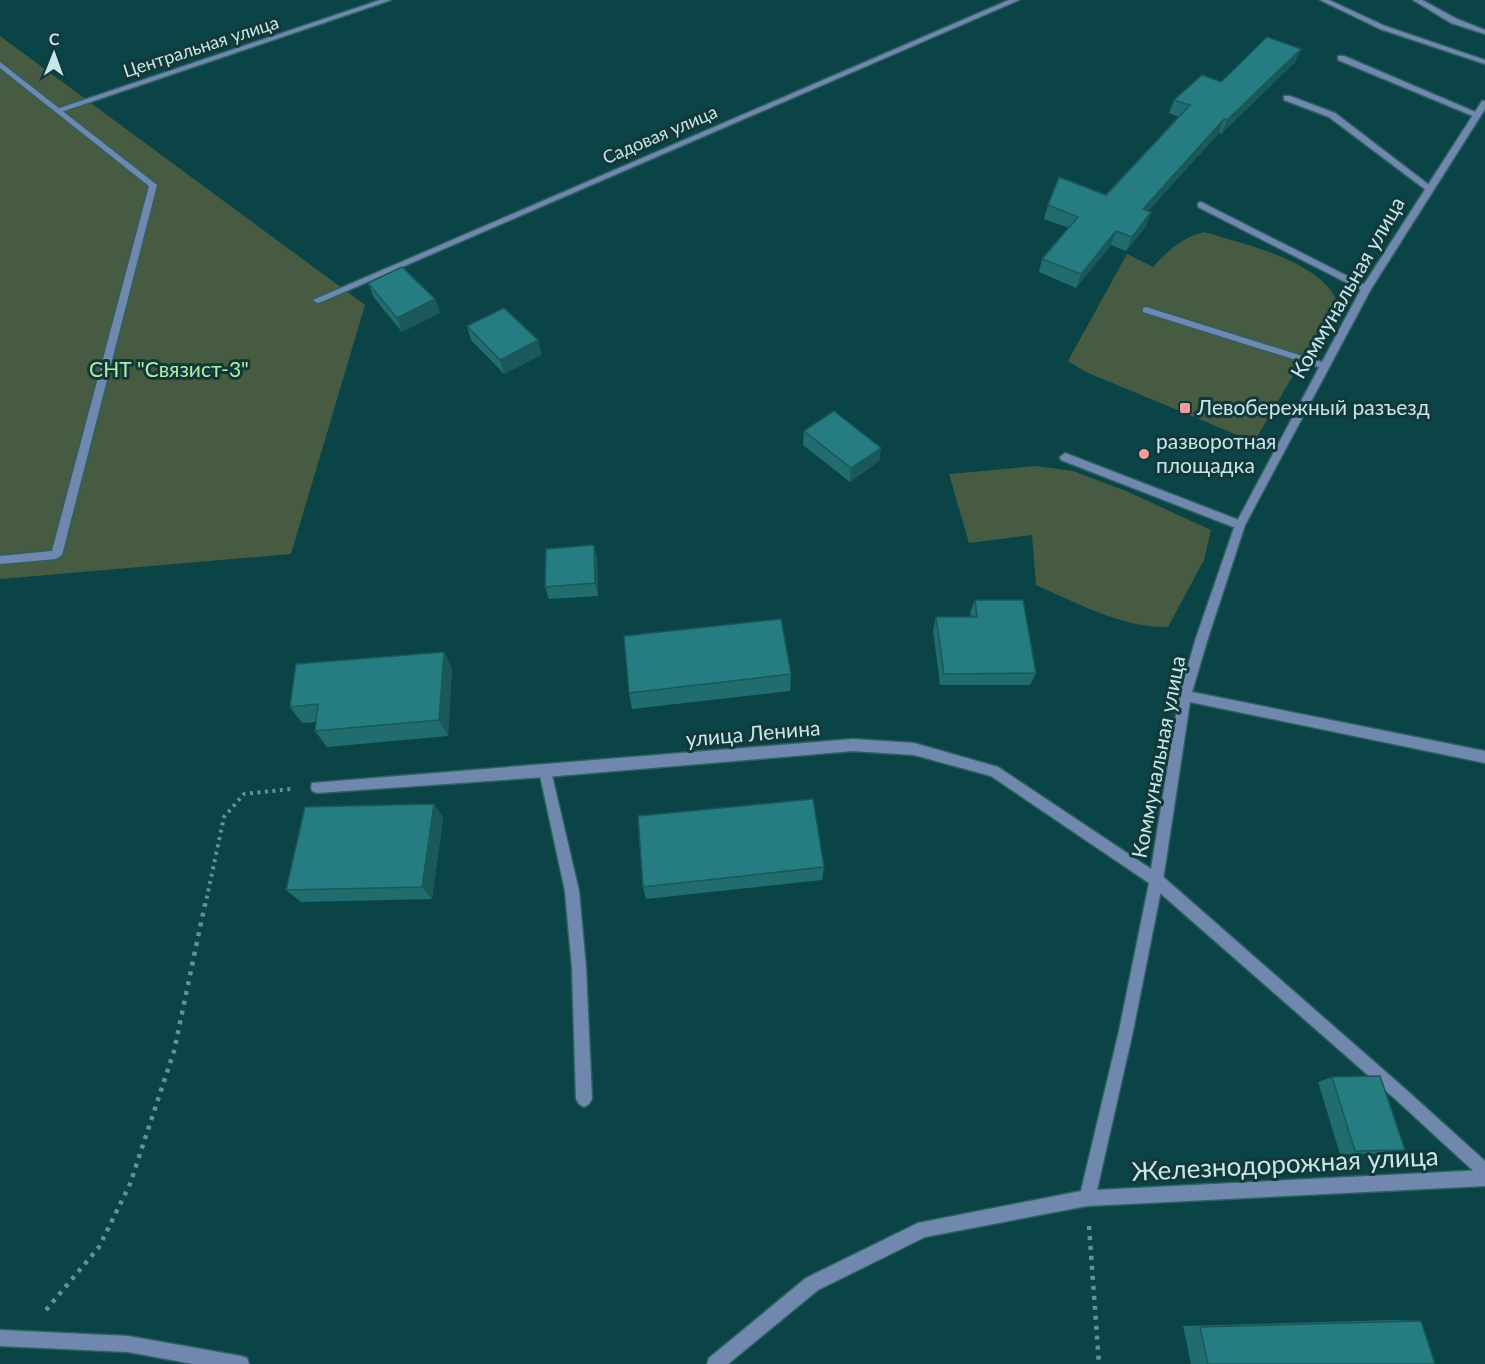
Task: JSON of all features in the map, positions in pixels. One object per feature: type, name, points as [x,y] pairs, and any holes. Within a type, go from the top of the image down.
[{"type":"street","name":"Центральная улица","points":[[58,110],[387,0]]},
{"type":"street","name":"Садовая улица","points":[[318,300],[1015,0]]},
{"type":"street","points":[[1324,0],[1358,18],[1423,44],[1485,62]]},
{"type":"street","points":[[1417,0],[1454,21],[1485,32]]},
{"type":"street","points":[[1341,58],[1476,114]]},
{"type":"street","points":[[0,64],[153,185],[56,555],[0,560]]},
{"type":"street","points":[[1287,98],[1332,115],[1429,188]]},
{"type":"street","name":"Коммунальная улица","points":[[1087,1198],[1126,1031],[1156,880],[1185,696],[1240,525],[1366,289],[1485,103]]},
{"type":"street","points":[[1201,205],[1366,289]]},
{"type":"street","points":[[1146,310],[1325,366]]},
{"type":"street","points":[[1065,457],[1240,525]]},
{"type":"street","points":[[1185,696],[1485,757]]},
{"type":"street","name":"улица Ленина","points":[[317,787],[545,771],[853,745],[914,748],[994,771],[1156,880],[1398,1092],[1485,1172]]},
{"type":"street","points":[[545,771],[573,891],[579,968],[584,1099]]},
{"type":"street","name":"Железнодорожная улица","points":[[715,1364],[812,1284],[924,1229],[1087,1198],[1485,1178]]},
{"type":"street","points":[[1,1338],[128,1344],[241,1364]]},
{"type":"path","points":[[1,1338],[51,1308],[99,1247],[129,1184],[174,1051],[224,818],[244,794],[317,787]]},
{"type":"path","points":[[1087,1198],[1099,1364]]},
{"type":"green space","name":"СНТ \"Связист-3\"","points":[[0,36],[365,305],[291,554],[0,579]]},
{"type":"green space","points":[[1204,232],[1258,248],[1297,264],[1328,287],[1337,301],[1254,442],[1086,372],[1068,361],[1127,254],[1153,267],[1176,245]]},
{"type":"green space","points":[[1036,466],[1073,471],[1126,491],[1211,530],[1204,560],[1168,627],[1117,619],[1036,585],[1032,535],[969,543],[949,474]]},
{"type":"building","points":[[1267,37],[1301,49],[1227,120],[1224,119],[1143,209],[1151,212],[1132,237],[1116,231],[1081,274],[1042,259],[1078,217],[1048,205],[1059,177],[1106,195],[1190,105],[1174,100],[1202,75],[1221,82]]},
{"type":"building","points":[[402,267],[435,299],[397,318],[368,283]]},
{"type":"building","points":[[504,308],[538,340],[500,360],[467,326]]},
{"type":"building","points":[[834,411],[881,448],[851,468],[804,431]]},
{"type":"building","points":[[594,545],[595,583],[545,587],[546,549]]},
{"type":"building","points":[[975,600],[1023,600],[1036,673],[944,674],[936,617],[977,617]]},
{"type":"building","points":[[781,619],[791,674],[629,693],[624,636]]},
{"type":"building","points":[[444,652],[439,720],[315,731],[318,704],[290,707],[296,664]]},
{"type":"building","points":[[813,799],[824,867],[643,887],[638,816]]},
{"type":"building","points":[[434,804],[422,887],[286,890],[305,807]]},
{"type":"building","points":[[1380,1076],[1405,1150],[1355,1151],[1332,1077]]},
{"type":"building","points":[[1421,1321],[1435,1364],[1208,1364],[1200,1327]]},
{"type":"place","name":"Левобережный разъезд","points":[[1185,408]]},
{"type":"place","name":"разворотная площадка","points":[[1144,454]]}]
